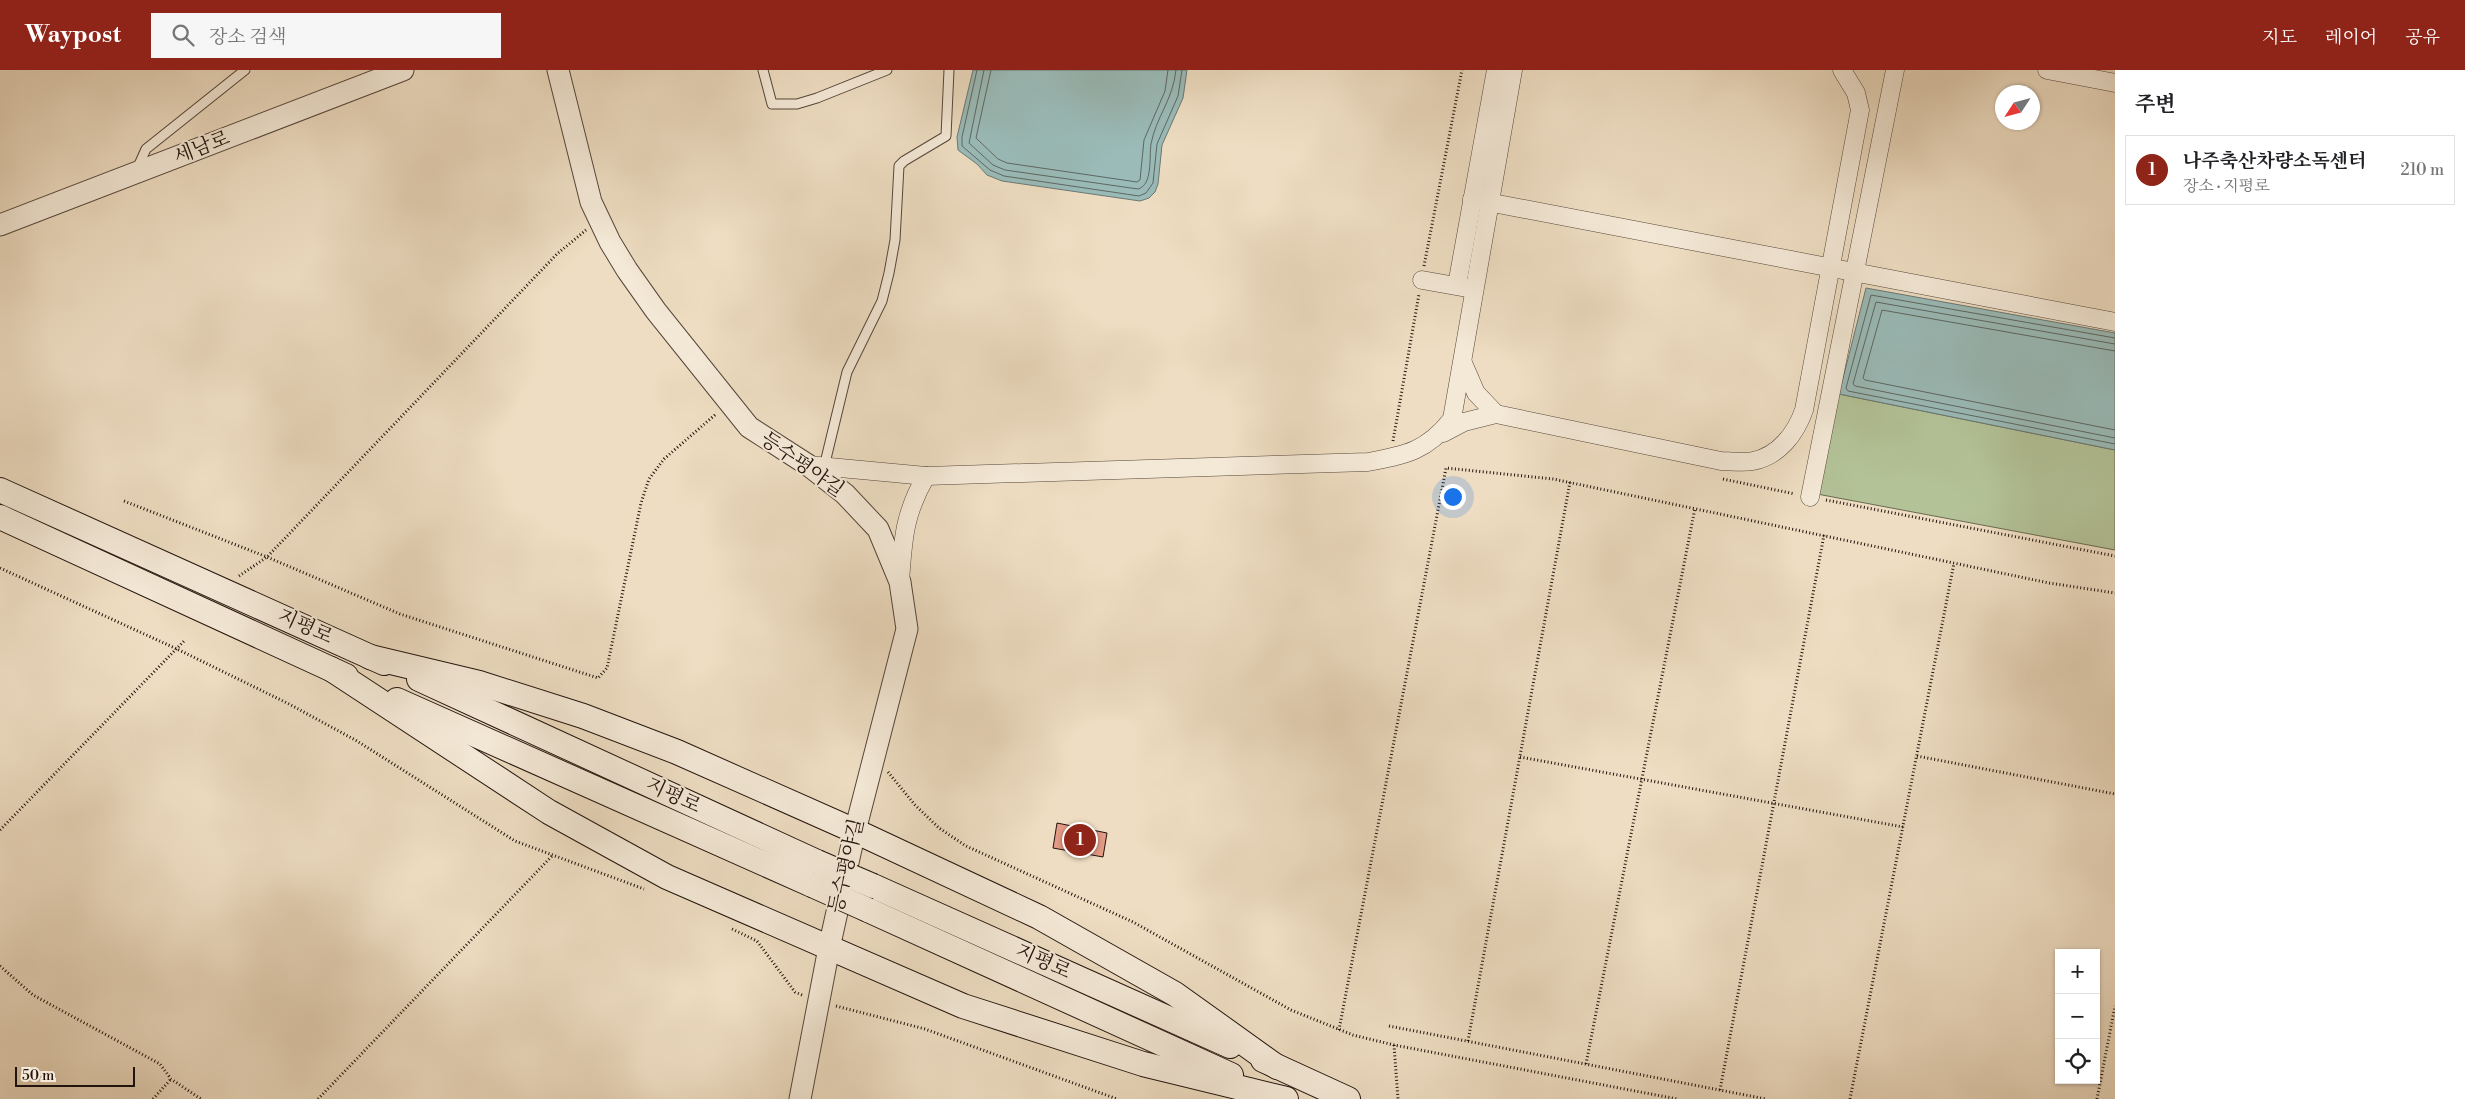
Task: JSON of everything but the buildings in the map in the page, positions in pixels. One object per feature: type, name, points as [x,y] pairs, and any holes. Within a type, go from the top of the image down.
[{"type":"main road","name":"지평로","points":[[0,490],[818,862],[1348,1099]]},
{"type":"main road","name":"지평로","points":[[0,517],[331,669],[1286,1099]]},
{"type":"main road","points":[[370,657],[479,683],[583,716],[677,752],[854,831],[1047,921],[1175,994],[1277,1067]]},
{"type":"main road","points":[[331,669],[549,812],[667,876],[963,1006],[1143,1064],[1286,1099]]},
{"type":"street","name":"세남로","points":[[0,225],[402,70]]},
{"type":"street","name":"등수평야길","points":[[558,70],[585,185],[599,222],[627,270],[646,297],[749,427],[761,437],[816,466],[878,529],[900,582],[907,629],[854,831],[828,948],[800,1099]]},
{"type":"street","points":[[1457,285],[1496,70]]},
{"type":"street","points":[[1439,436],[1452,419],[1513,70]]},
{"type":"street","points":[[816,466],[926,476],[1368,462],[1401,456],[1420,448],[1464,422],[1496,414],[1720,461],[1753,461],[1764,457],[1784,444],[1800,423],[1804,410],[1860,110],[1856,93],[1842,70]]},
{"type":"street","points":[[1810,497],[1895,70]]},
{"type":"street","points":[[2047,70],[2115,83]]},
{"type":"street","points":[[1472,199],[2115,322]]},
{"type":"street","points":[[1422,280],[1475,289]]},
{"type":"street","points":[[1462,363],[1476,393],[1496,414]]},
{"type":"street","points":[[900,582],[902,545],[912,499],[926,476]]},
{"type":"lane","points":[[135,174],[146,148],[245,70]]},
{"type":"lane","points":[[763,70],[772,104],[797,104],[887,70]]},
{"type":"lane","points":[[816,466],[846,372],[876,315],[889,273],[895,240],[899,166],[904,161],[946,136],[949,70]]},
{"type":"path","points":[[238,578],[267,557],[557,254],[575,238],[599,222]]},
{"type":"path","points":[[124,501],[267,557],[400,614],[598,678],[607,668],[640,502],[649,479],[664,459],[728,402]]},
{"type":"path","points":[[1339,1030],[1446,468],[1553,478],[2049,583],[2115,593]]},
{"type":"path","points":[[1468,1041],[1570,482]]},
{"type":"path","points":[[1586,1064],[1695,508]]},
{"type":"path","points":[[1720,1090],[1824,536]]},
{"type":"path","points":[[1850,1099],[1954,563]]},
{"type":"path","points":[[0,568],[177,648],[290,704],[356,741],[515,841],[646,889]]},
{"type":"path","points":[[0,830],[186,640]]},
{"type":"path","points":[[875,755],[915,805],[939,828],[966,846],[1133,922],[1291,1010],[1339,1030],[1394,1045],[1677,1099]]},
{"type":"path","points":[[1917,756],[2115,794]]},
{"type":"path","points":[[1520,757],[1903,826]]},
{"type":"path","points":[[318,1099],[553,855]]},
{"type":"path","points":[[724,925],[757,941],[795,992],[819,1002],[925,1029],[1117,1099]]},
{"type":"path","points":[[0,966],[33,995],[160,1064],[171,1079],[202,1099]]},
{"type":"path","points":[[2097,1099],[2115,1006]]},
{"type":"path","points":[[1389,1026],[1766,1099]]},
{"type":"path","points":[[1394,1045],[1398,1099]]},
{"type":"path","points":[[153,1099],[171,1079]]},
{"type":"green space","points":[[1839,394],[2115,450],[2115,550],[1817,494]]},
{"type":"water","points":[[973,70],[1187,70],[1183,98],[1162,145],[1158,184],[1155,192],[1149,198],[1140,201],[1002,181],[987,175],[977,164],[958,150],[957,137]]},
{"type":"water","points":[[1866,288],[2115,333],[2115,450],[1839,394]]},
{"type":"place","name":"나주축산차량소독센터","points":[[1080,840]]}]
